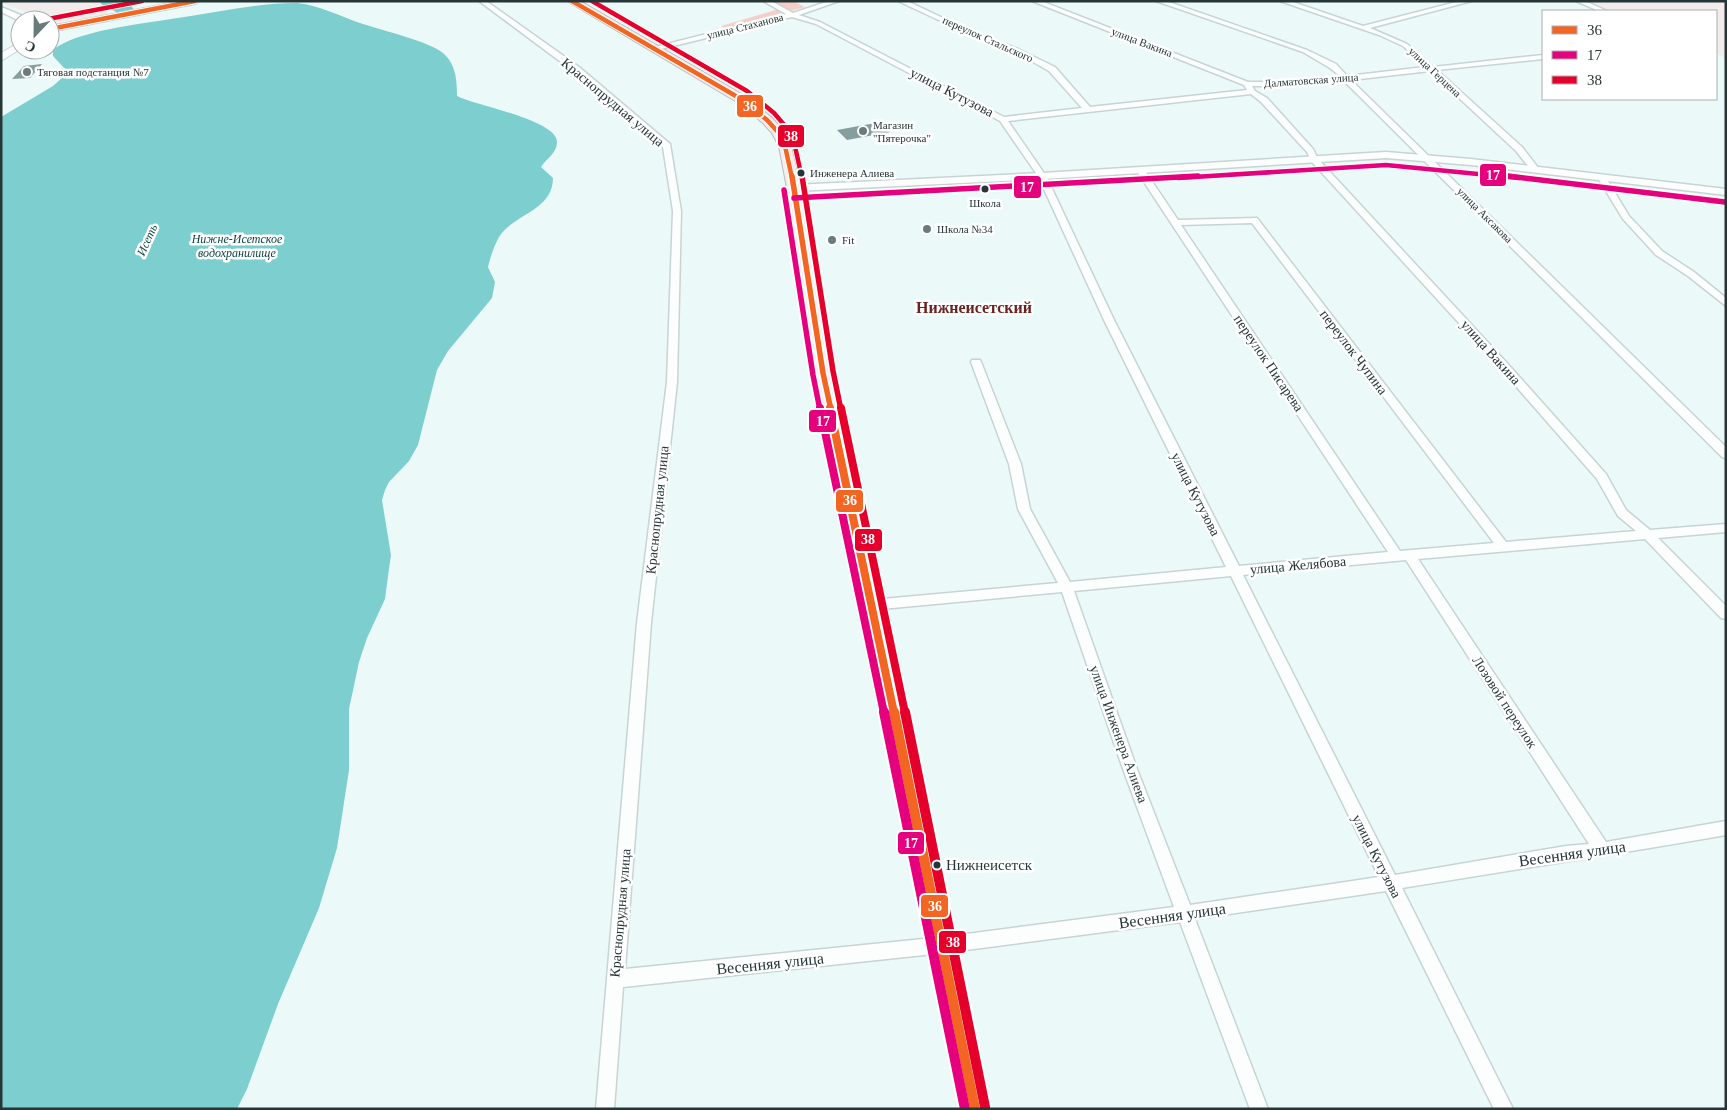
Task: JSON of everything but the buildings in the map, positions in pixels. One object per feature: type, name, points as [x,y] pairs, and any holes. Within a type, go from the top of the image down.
[{"type":"main road","points":[[60,28],[196,1]]},
{"type":"main road","points":[[572,1],[741,99],[778,132],[785,146],[794,188],[823,373],[943,945],[975,1109]]},
{"type":"street","name":"Краснопрудная улица","points":[[482,1],[576,69],[667,146],[678,211],[672,382],[644,623],[605,1109]]},
{"type":"street","name":"улица Кутузова","points":[[766,1],[792,15],[818,23],[1003,119],[1042,176],[1109,320],[1504,1109]]},
{"type":"street","name":"улица Стаханова","points":[[653,49],[792,15],[836,1]]},
{"type":"street","name":"переулок Стальского","points":[[901,1],[964,30],[1016,50],[1052,69],[1088,110]]},
{"type":"street","name":"улица Вакина","points":[[1035,1],[1250,88],[1264,100],[1310,151],[1315,160],[1503,365],[1602,477],[1622,513],[1647,534],[1726,614]]},
{"type":"street","name":"улица Аксакова","points":[[1159,1],[1305,51],[1334,66],[1726,454]]},
{"type":"street","name":"улица Герцена","points":[[1283,1],[1364,28],[1405,45],[1519,149],[1535,169]]},
{"type":"street","points":[[1364,28],[1384,20],[1469,1]]},
{"type":"street","points":[[1579,1],[1602,10]]},
{"type":"street","name":"Далматовская улица","points":[[1003,119],[1088,110],[1250,88],[1542,58]]},
{"type":"street","points":[[794,188],[1042,176],[1386,155],[1535,169],[1726,192]]},
{"type":"street","name":"переулок Писарева","points":[[1140,170],[1403,555]]},
{"type":"street","points":[[1602,178],[1626,217],[1659,253],[1691,274],[1726,303]]},
{"type":"street","name":"переулок Чупина","points":[[1175,223],[1254,220],[1503,547]]},
{"type":"street","name":"улица Инженера Алиева","points":[[976,362],[1015,464],[1024,509],[1066,586],[1130,768],[1259,1109]]},
{"type":"street","name":"улица Желябова","points":[[871,605],[1403,555],[1726,528]]},
{"type":"street","name":"Лозовой переулок","points":[[1403,555],[1602,850]]},
{"type":"street","name":"Весенняя улица","points":[[614,979],[943,945],[1185,913],[1390,883],[1566,853],[1602,850],[1726,828]]},
{"type":"shaded area","points":[[1,1],[99,1],[110,14],[60,23],[60,10],[19,10],[1,3]]},
{"type":"shaded area","points":[[764,1],[793,1],[805,7],[726,29],[721,26],[776,10]]},
{"type":"shaded area","points":[[1584,1],[1726,1],[1726,58],[1717,54],[1717,10],[1606,10]]},
{"type":"water","points":[[99,1],[133,1],[129,3],[135,11],[119,14],[108,7],[104,7]]},
{"type":"water","name":"Нижне-Исетское водохранилище","points":[[281,3],[306,4],[417,40],[443,53],[453,67],[457,96],[530,120],[553,134],[557,146],[541,167],[553,178],[551,189],[547,198],[540,205],[505,229],[499,237],[488,267],[495,282],[492,298],[448,351],[437,370],[418,445],[409,461],[389,482],[385,490],[382,500],[391,555],[385,599],[367,638],[359,662],[349,709],[349,770],[337,848],[319,908],[278,1004],[247,1089],[237,1109],[1,1109],[1,117],[53,86],[63,77],[65,69],[57,60],[60,60],[60,45],[63,43],[92,33],[126,26]]},
{"type":"transit line","name":"38","points":[[60,17],[142,1]]},
{"type":"transit line","name":"36","points":[[60,27],[195,1]]},
{"type":"transit line","name":"36","points":[[572,1],[741,99],[767,120],[778,132],[785,146],[794,188],[823,373],[943,945],[975,1109]]},
{"type":"transit line","name":"38","points":[[592,1],[747,91],[774,113],[786,127],[794,142],[804,186],[833,371],[953,943],[985,1107]]},
{"type":"transit line","name":"17","points":[[794,198],[1043,186],[1386,165],[1470,172],[1725,202]]},
{"type":"transit line","name":"17","points":[[784,190],[813,375],[933,947],[965,1109]]},
{"type":"place","name":"Тяговая подстанция №7","points":[[27,72]]},
{"type":"place","name":"Магазин \"Пятерочка\"","points":[[863,131]]},
{"type":"place","name":"Инженера Алиева","points":[[801,173]]},
{"type":"place","name":"Школа","points":[[985,189]]},
{"type":"place","name":"Школа №34","points":[[927,229]]},
{"type":"place","name":"Fit","points":[[832,240]]},
{"type":"place","name":"Нижнеисетск","points":[[937,865]]},
{"type":"district","name":"Нижнеисетский","points":[[974,307]]},
{"type":"water label","name":"Исеть","points":[[147,240]]}]
